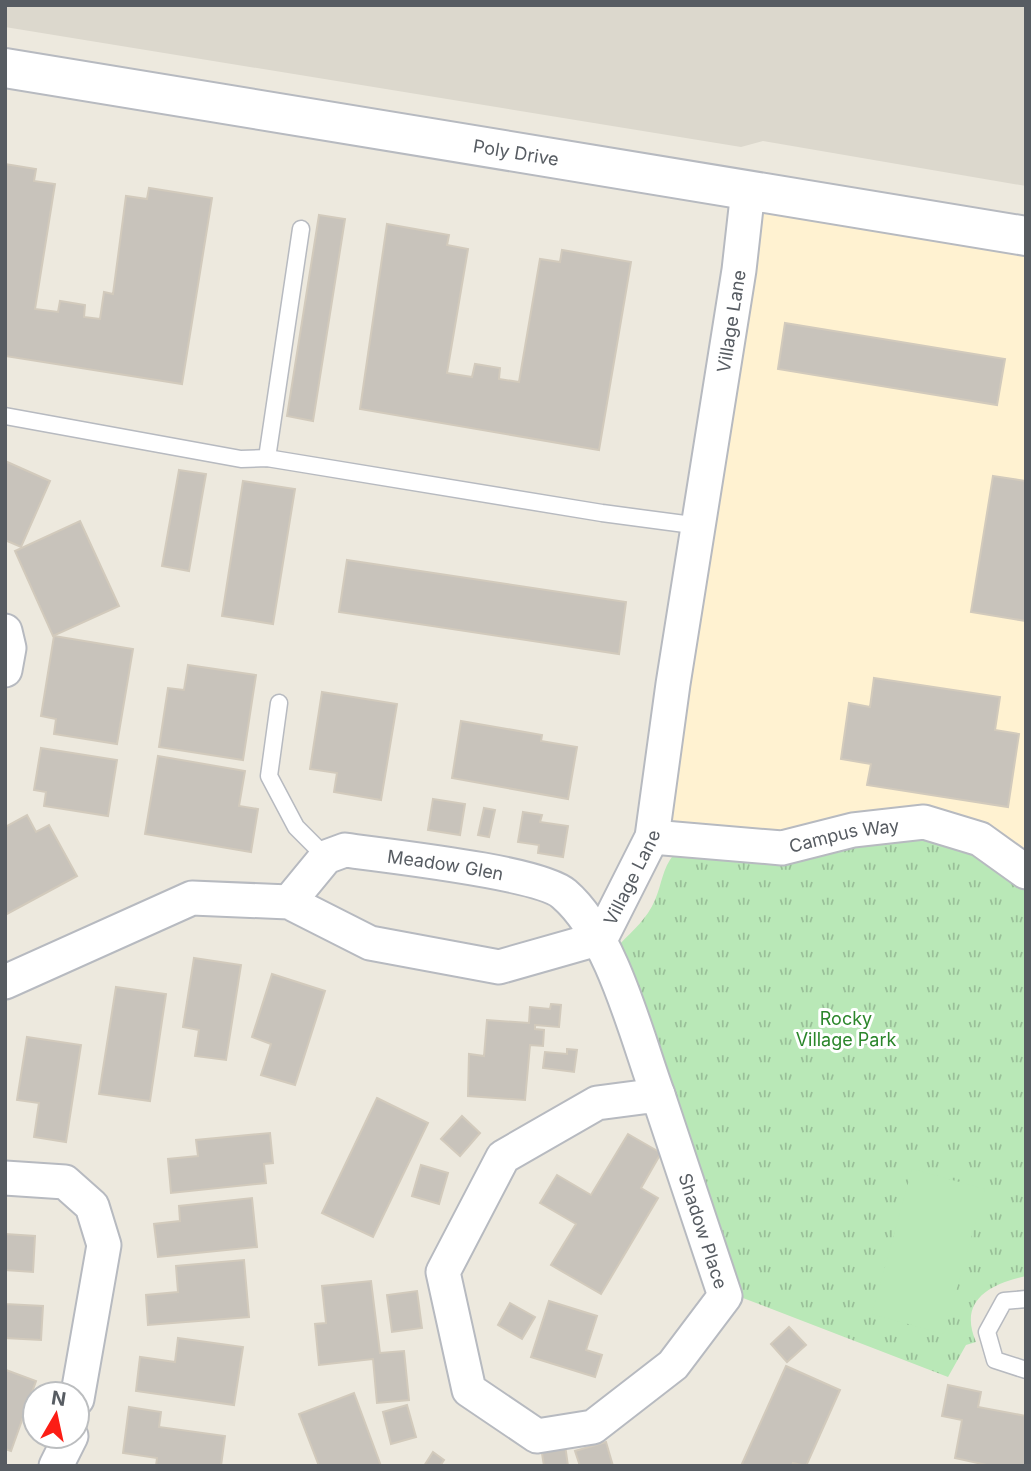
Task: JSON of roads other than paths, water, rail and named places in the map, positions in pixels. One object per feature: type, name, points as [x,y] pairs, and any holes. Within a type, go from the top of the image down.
[{"type":"street","name":"Poly Drive","points":[[5,68],[1026,236]]},
{"type":"street","name":"Village Lane","points":[[5,982],[192,898],[289,902],[370,943],[499,967],[601,938],[652,837],[748,190]]},
{"type":"street","points":[[5,631],[9,648],[5,670]]},
{"type":"street","name":"Campus Way","points":[[652,837],[782,848],[853,830],[924,822],[980,839],[1026,872]]},
{"type":"street","name":"Meadow Glen","points":[[326,857],[345,850],[515,876],[563,892],[601,938]]},
{"type":"street","points":[[289,902],[326,857]]},
{"type":"street","name":"Shadow Place","points":[[601,938],[658,1095],[725,1296],[673,1364],[593,1427],[537,1436],[469,1390],[443,1272],[503,1157],[597,1103],[658,1095]]},
{"type":"street","points":[[5,1178],[65,1182],[92,1206],[104,1245],[80,1380]]},
{"type":"street","points":[[56,1466],[64,1450]]},
{"type":"lane","points":[[267,458],[302,229]]},
{"type":"lane","points":[[5,416],[241,459],[267,458],[602,513],[700,526]]},
{"type":"lane","points":[[279,703],[269,776],[296,827],[326,857]]},
{"type":"lane","points":[[1026,1299],[1004,1301],[987,1332],[995,1360],[1026,1370]]},
{"type":"park label","name":"Rocky Village Park","points":[[846,1028]]}]
